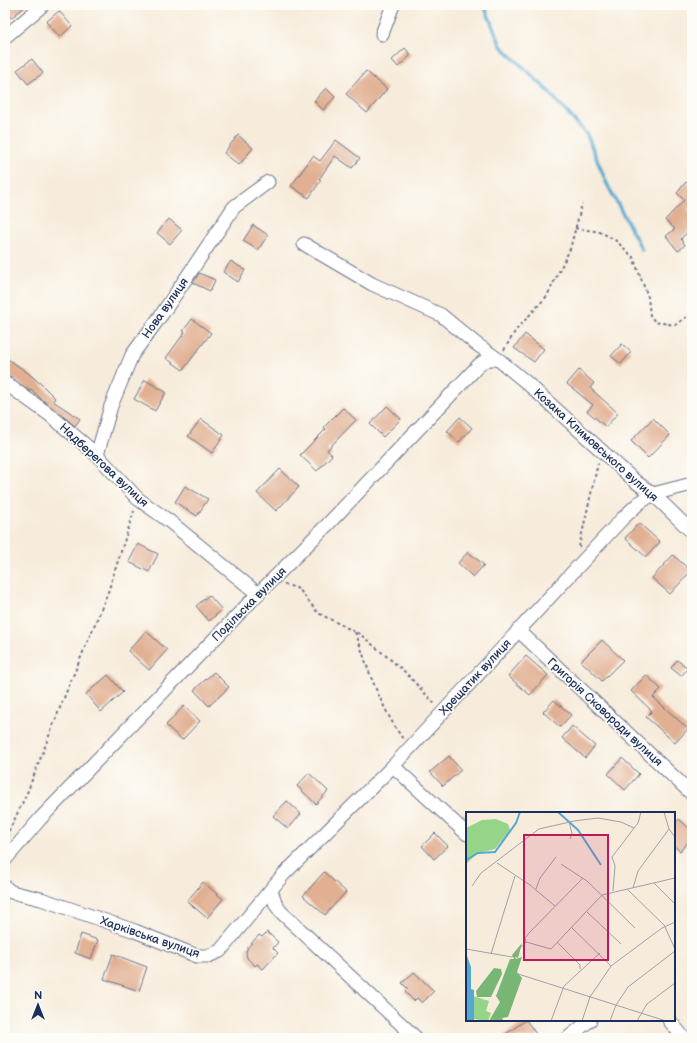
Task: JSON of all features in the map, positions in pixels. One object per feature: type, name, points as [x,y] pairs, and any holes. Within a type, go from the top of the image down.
[{"type":"street","points":[[5,37],[43,5]]},
{"type":"street","points":[[382,34],[393,5]]},
{"type":"street","name":"Нова вулиця","points":[[97,455],[112,406],[132,355],[162,314],[234,207],[268,182]]},
{"type":"street","points":[[304,244],[372,284],[441,315],[474,343],[499,360]]},
{"type":"street","name":"Подільска вулиця","points":[[5,860],[40,818],[329,523],[479,364],[486,359],[491,358],[499,360]]},
{"type":"street","name":"Козака Климовського вулиця","points":[[499,360],[527,383],[636,482],[653,494],[692,532]]},
{"type":"street","name":"Надберегова вулиця","points":[[5,383],[50,415],[97,455],[138,499],[169,521],[258,594]]},
{"type":"street","name":"Хрещатик вулиця","points":[[271,890],[283,875],[393,766],[622,519],[639,503],[653,494],[692,484]]},
{"type":"street","name":"Григорія Сковороди вулиця","points":[[518,630],[692,794]]},
{"type":"street","points":[[393,766],[466,833]]},
{"type":"street","points":[[271,890],[276,905],[281,912],[416,1038]]},
{"type":"street","name":"Харківська вулиця","points":[[7,891],[41,899],[135,931],[197,956],[208,956],[220,951],[271,890]]},
{"type":"street","points":[[568,1038],[589,1021]]},
{"type":"street","points":[[671,1021],[684,1038]]},
{"type":"path","points":[[499,360],[516,330],[547,296],[570,249],[582,204]]},
{"type":"path","points":[[576,228],[600,232],[614,239],[633,258],[648,297],[650,315],[655,322],[675,325],[692,313]]},
{"type":"path","points":[[578,553],[601,450]]},
{"type":"path","points":[[8,838],[9,831],[27,794],[107,595],[138,499]]},
{"type":"path","points":[[283,584],[299,589],[318,613],[361,635],[403,670],[443,712]]},
{"type":"path","points":[[355,632],[373,682],[396,729],[409,749]]},
{"type":"building","points":[[5,5],[27,5],[11,18],[5,12]]},
{"type":"building","points":[[59,11],[72,26],[60,37],[46,22]]},
{"type":"building","points":[[405,48],[411,55],[398,67],[392,60]]},
{"type":"building","points":[[32,59],[43,73],[28,84],[17,70]]},
{"type":"building","points":[[366,71],[387,89],[367,113],[346,94]]},
{"type":"building","points":[[326,88],[335,97],[323,110],[314,101]]},
{"type":"building","points":[[238,135],[253,148],[239,165],[224,153]]},
{"type":"building","points":[[336,140],[360,158],[352,168],[335,156],[319,179],[321,180],[309,198],[291,186],[313,156],[320,161]]},
{"type":"building","points":[[686,182],[692,187],[692,206],[688,210],[692,214],[692,227],[681,239],[685,245],[678,251],[666,236],[675,229],[665,220],[684,200],[677,193]]},
{"type":"building","points":[[169,219],[182,230],[170,244],[157,233]]},
{"type":"building","points":[[253,225],[268,235],[258,250],[243,241]]},
{"type":"building","points":[[231,261],[245,270],[238,282],[223,272]]},
{"type":"building","points":[[199,273],[215,280],[210,291],[193,283]]},
{"type":"building","points":[[192,319],[211,333],[183,370],[166,358],[185,332],[183,331]]},
{"type":"building","points":[[525,334],[544,349],[534,362],[514,348]]},
{"type":"building","points":[[622,344],[631,352],[621,364],[611,356]]},
{"type":"building","points":[[5,357],[27,372],[42,385],[55,398],[53,401],[80,419],[75,426],[31,389],[30,391],[10,376],[5,375]]},
{"type":"building","points":[[579,370],[594,383],[590,388],[618,413],[606,427],[587,411],[593,405],[567,384]]},
{"type":"building","points":[[145,380],[166,392],[155,411],[134,399]]},
{"type":"building","points":[[387,406],[401,419],[383,437],[370,424]]},
{"type":"building","points":[[343,408],[356,420],[327,450],[332,455],[317,471],[300,455],[326,429],[324,427]]},
{"type":"building","points":[[460,417],[472,428],[459,442],[447,431]]},
{"type":"building","points":[[653,418],[670,435],[648,458],[631,441]]},
{"type":"building","points":[[201,419],[224,435],[212,453],[188,436]]},
{"type":"building","points":[[280,469],[299,487],[276,511],[257,493]]},
{"type":"building","points":[[185,486],[208,499],[197,516],[175,502]]},
{"type":"building","points":[[639,523],[660,542],[646,557],[625,538]]},
{"type":"building","points":[[138,544],[158,554],[149,572],[129,562]]},
{"type":"building","points":[[468,552],[484,565],[473,577],[458,563]]},
{"type":"building","points":[[673,555],[691,571],[670,594],[652,578]]},
{"type":"building","points":[[209,595],[222,610],[209,621],[196,606]]},
{"type":"building","points":[[146,631],[167,650],[149,670],[128,651]]},
{"type":"building","points":[[602,640],[623,660],[602,681],[581,661]]},
{"type":"building","points":[[526,656],[548,675],[530,695],[508,676]]},
{"type":"building","points":[[677,660],[688,668],[681,676],[671,668]]},
{"type":"building","points":[[214,672],[229,687],[209,706],[194,690]]},
{"type":"building","points":[[108,675],[123,692],[101,712],[86,694]]},
{"type":"building","points":[[646,675],[661,689],[653,697],[688,729],[675,743],[646,717],[652,711],[631,691]]},
{"type":"building","points":[[554,700],[571,715],[560,727],[543,712]]},
{"type":"building","points":[[184,706],[200,721],[182,740],[166,725]]},
{"type":"building","points":[[572,726],[595,746],[585,758],[562,738]]},
{"type":"building","points":[[449,756],[461,770],[443,786],[430,772]]},
{"type":"building","points":[[622,758],[639,774],[625,790],[608,774]]},
{"type":"building","points":[[309,773],[328,791],[316,804],[297,786]]},
{"type":"building","points":[[287,801],[301,814],[288,829],[273,816]]},
{"type":"building","points":[[679,819],[692,831],[692,838],[680,851],[675,847],[675,824]]},
{"type":"building","points":[[435,833],[448,846],[434,859],[422,846]]},
{"type":"building","points":[[324,872],[346,892],[325,915],[303,896]]},
{"type":"building","points":[[203,882],[223,899],[207,918],[187,901]]},
{"type":"building","points":[[267,932],[278,942],[273,948],[278,953],[263,969],[257,964],[255,966],[247,958],[246,952],[248,947],[259,935],[262,937]]},
{"type":"building","points":[[81,934],[98,940],[91,959],[75,953]]},
{"type":"building","points":[[113,954],[147,967],[139,991],[104,979]]},
{"type":"building","points":[[414,972],[434,991],[422,1003],[417,998],[414,1001],[405,992],[408,989],[402,983]]},
{"type":"building","points":[[527,1021],[539,1038],[500,1038]]},
{"type":"waterway","points":[[484,5],[501,46],[548,91],[587,135],[607,184],[642,250]]}]
